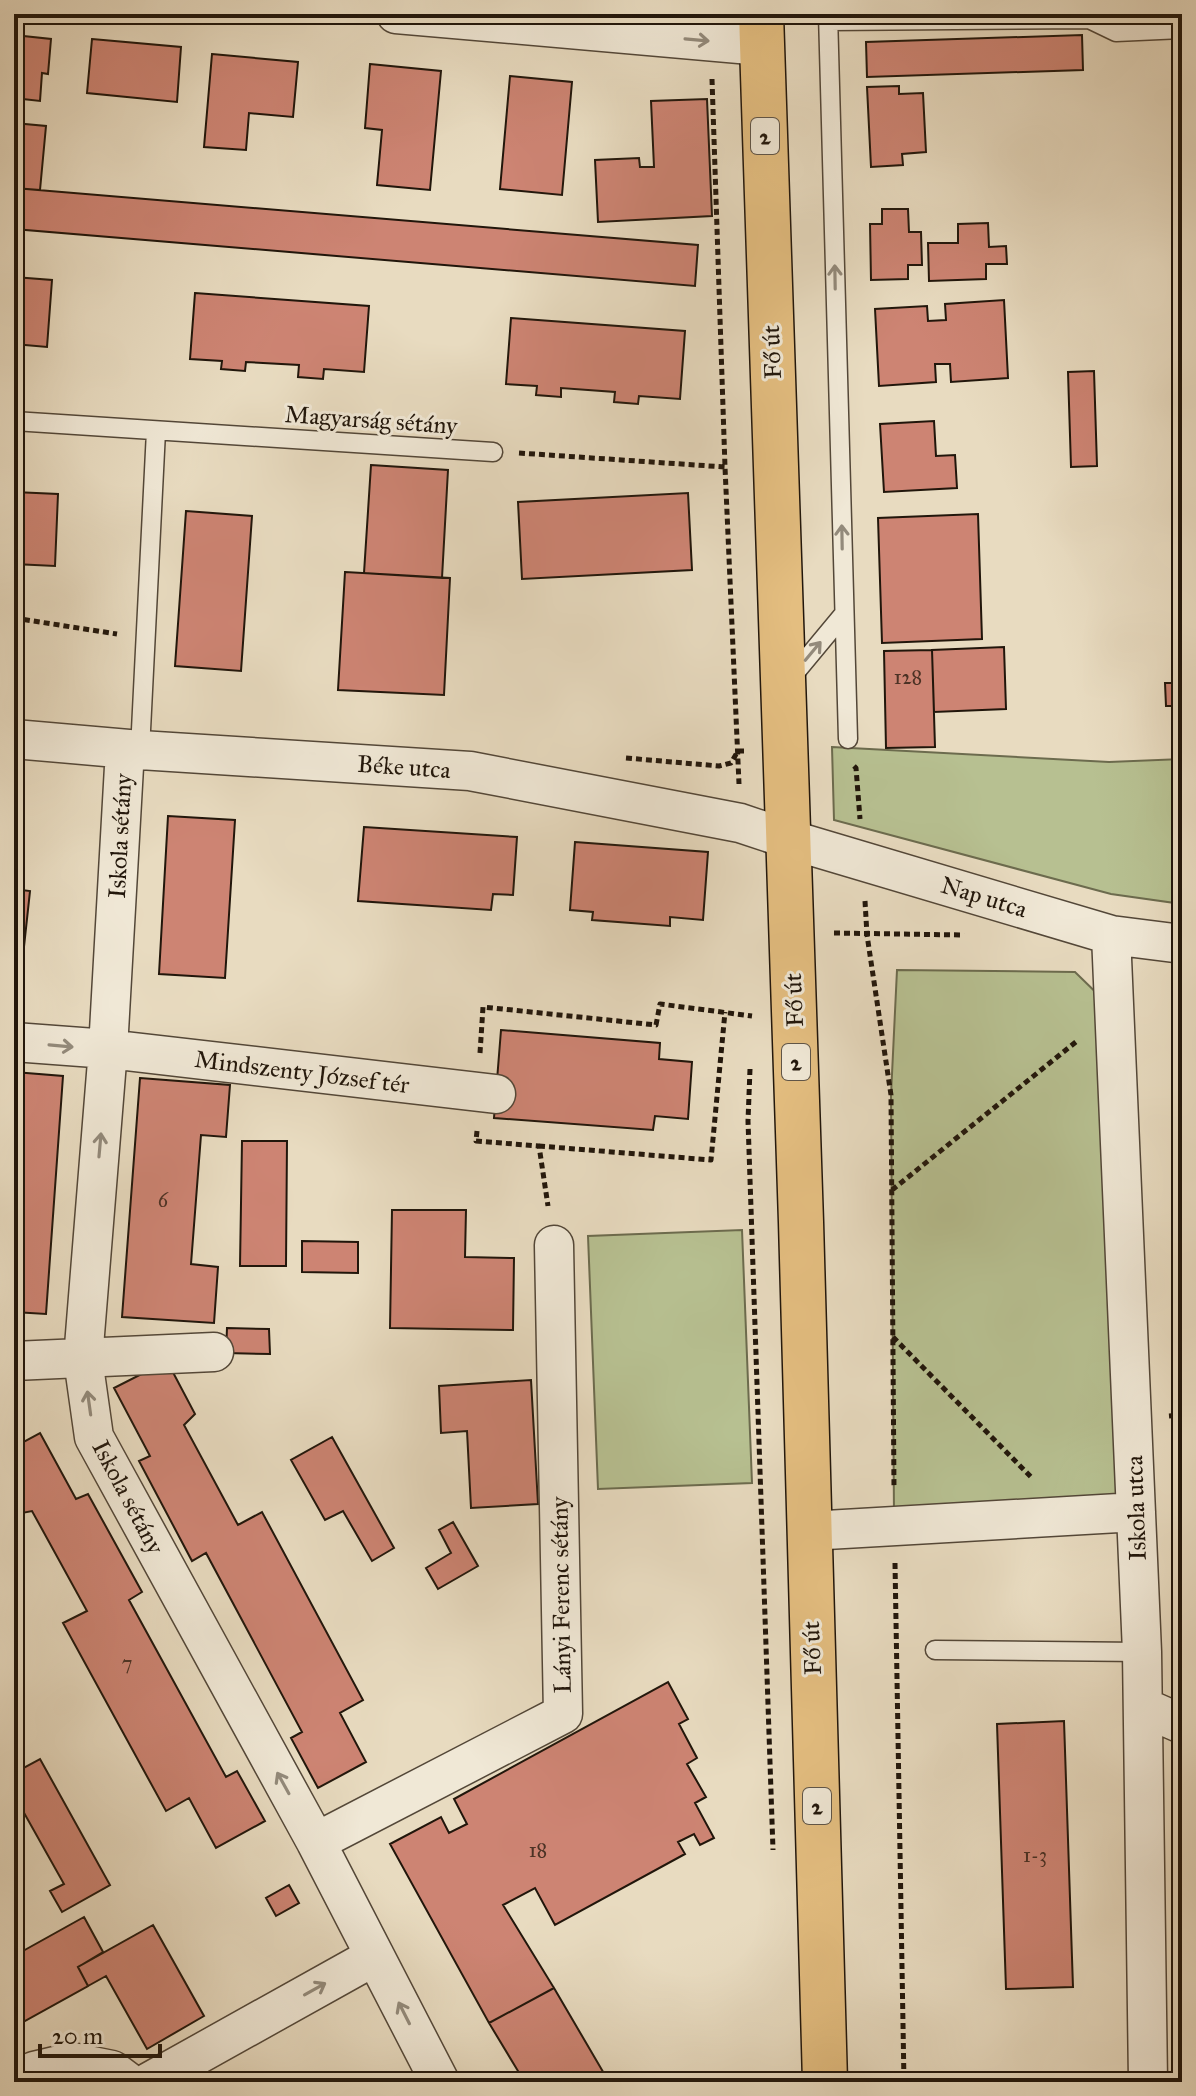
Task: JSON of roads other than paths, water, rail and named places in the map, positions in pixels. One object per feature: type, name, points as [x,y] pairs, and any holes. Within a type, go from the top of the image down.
[{"type":"main road","name":"Fő út","points":[[762,30],[825,2082]]},
{"type":"street","points":[[396,14],[710,42],[762,30]]},
{"type":"street","name":"Béke utca","points":[[14,739],[132,750],[470,771],[740,823],[788,839]]},
{"type":"street","name":"Iskola sétány","points":[[132,750],[83,1359],[94,1437],[316,1842],[440,2082]]},
{"type":"street","name":"Nap utca","points":[[788,839],[1111,935],[1182,944]]},
{"type":"street","name":"Iskola utca","points":[[1111,935],[1142,1652],[1148,2082]]},
{"type":"street","name":"Mindszenty József tér","points":[[14,1042],[108,1049],[487,1093]]},
{"type":"street","name":"Lányi Ferenc sétány","points":[[316,1842],[563,1714],[554,1245]]},
{"type":"street","points":[[14,1361],[214,1352]]},
{"type":"street","points":[[809,1531],[1136,1512]]},
{"type":"street","points":[[1143,1707],[1182,1724]]},
{"type":"street","points":[[149,2082],[375,1956]]},
{"type":"street","points":[[14,2081],[34,2071],[72,2062],[112,2070],[128,2082]]},
{"type":"lane","points":[[848,739],[828,17],[1089,19],[1116,32],[1182,29]]},
{"type":"lane","name":"Magyarság sétány","points":[[14,421],[493,452]]},
{"type":"lane","name":"Iskola sétány","points":[[132,750],[146,639],[156,431]]},
{"type":"lane","points":[[783,687],[843,615]]},
{"type":"lane","points":[[935,1650],[1142,1652]]}]
